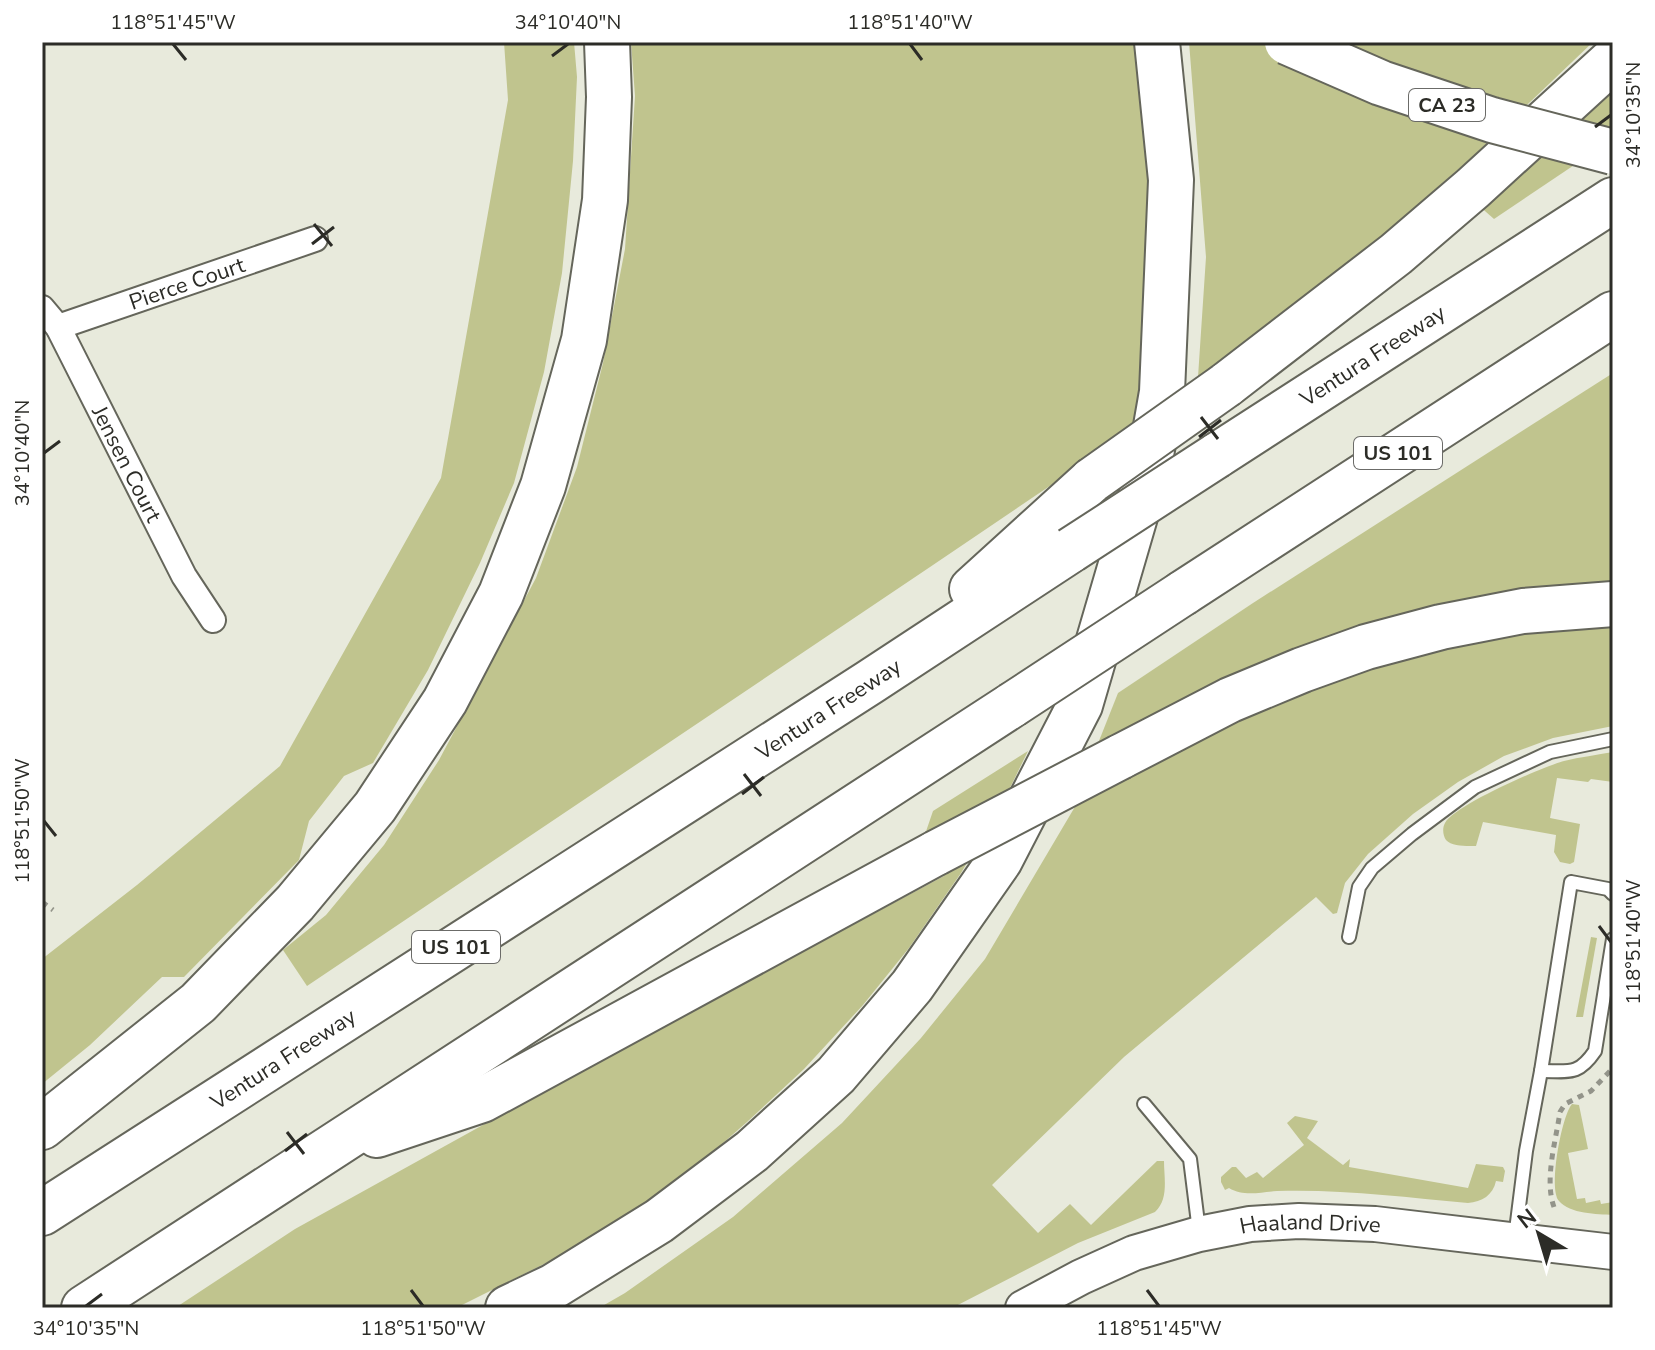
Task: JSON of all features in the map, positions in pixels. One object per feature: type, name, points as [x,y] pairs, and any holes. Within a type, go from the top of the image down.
[{"type":"highway","points":[[42,1127],[198,1003],[295,903],[375,807],[445,701],[501,594],[543,486],[584,340],[605,200],[609,97],[607,42]]},
{"type":"highway","points":[[508,1308],[554,1286],[659,1221],[752,1151],[836,1075],[912,986],[1000,860],[1080,705],[1148,472],[1162,392],[1171,180],[1157,42]]},
{"type":"highway","name":"CA 23","points":[[1287,42],[1381,83],[1478,116],[1613,152]]},
{"type":"highway","points":[[870,682],[1092,480],[1226,385],[1396,254],[1613,60]]},
{"type":"highway","name":"Ventura Freeway","points":[[42,1213],[870,682],[1613,200]]},
{"type":"highway","name":"US 101","points":[[84,1308],[1613,314]]},
{"type":"highway","points":[[318,1155],[482,1100],[936,853],[1230,700],[1366,647],[1441,627],[1523,611],[1613,604]]},
{"type":"street","name":"Pierce Court","points":[[50,317],[315,239]]},
{"type":"street","name":"Jensen Court","points":[[50,317],[184,576],[213,620]]},
{"type":"street","name":"Haaland Drive","points":[[1023,1308],[1134,1253],[1199,1234],[1250,1224],[1299,1221],[1375,1224],[1613,1252]]},
{"type":"lane","points":[[1349,937],[1359,887],[1372,868],[1412,834],[1475,787],[1550,752],[1613,739]]},
{"type":"lane","points":[[1514,1241],[1571,882],[1608,889],[1613,894]]},
{"type":"lane","points":[[1541,1071],[1575,1071],[1586,1064],[1595,1051],[1613,939]]},
{"type":"lane","points":[[1144,1104],[1190,1159],[1199,1234]]},
{"type":"path","points":[[42,902],[53,910]]},
{"type":"path","points":[[1554,1207],[1549,1196],[1550,1180],[1560,1112],[1565,1104],[1591,1091],[1613,1068]]},
{"type":"green space","points":[[504,42],[574,42],[577,77],[573,161],[562,273],[544,372],[514,483],[480,563],[428,670],[373,763],[344,776],[309,821],[299,860],[184,977],[162,977],[90,1045],[42,1084],[42,959],[280,766],[441,478],[508,100]]},
{"type":"green space","points":[[631,42],[1134,42],[1147,173],[1151,301],[1135,423],[1069,473],[307,986],[283,950],[326,915],[384,845],[439,760],[536,578],[577,467],[603,363],[625,249],[635,96]]},
{"type":"green space","points":[[1189,42],[1593,42],[1470,159],[1375,242],[1218,366],[1198,377],[1206,257]]},
{"type":"green space","points":[[1613,83],[1613,139],[1494,219],[1477,204]]},
{"type":"green space","points":[[1613,373],[1613,585],[1095,751],[1118,693]]},
{"type":"green space","points":[[1613,620],[1613,726],[1553,738],[1504,756],[1458,782],[1413,814],[1368,854],[1345,883],[1337,913],[1333,914],[1316,897],[1124,1057],[992,1185],[1038,1233],[1070,1204],[1091,1225],[1157,1161],[1164,1161],[1164,1195],[1155,1212],[1078,1243],[952,1308],[599,1308],[733,1217],[842,1123],[921,1038],[985,959],[1076,805],[1235,721],[1355,673],[1481,637]]},
{"type":"green space","points":[[1028,751],[1005,798],[961,873],[909,948],[863,1005],[804,1069],[706,1158],[608,1227],[564,1254],[456,1308],[175,1308],[295,1229],[622,1048],[944,876],[953,828],[921,846],[933,811]]},
{"type":"green space","points":[[1613,752],[1613,782],[1557,778],[1550,818],[1580,824],[1574,862],[1560,862],[1554,852],[1556,835],[1483,822],[1476,846],[1456,845],[1445,838],[1445,823],[1452,815],[1481,797],[1553,765]]},
{"type":"green space","points":[[1591,937],[1597,938],[1583,1017],[1576,1017]]},
{"type":"green space","points":[[1572,1104],[1579,1105],[1588,1149],[1568,1153],[1577,1199],[1585,1198],[1586,1203],[1600,1200],[1601,1204],[1613,1202],[1613,1215],[1570,1209],[1559,1201],[1556,1194],[1558,1152],[1564,1122]]},
{"type":"green space","points":[[1295,1116],[1318,1121],[1307,1138],[1343,1165],[1350,1159],[1349,1167],[1468,1188],[1476,1164],[1503,1167],[1503,1182],[1496,1181],[1486,1197],[1468,1203],[1349,1192],[1247,1193],[1229,1188],[1225,1190],[1221,1177],[1232,1167],[1236,1167],[1246,1178],[1257,1172],[1263,1178],[1304,1145],[1287,1123]]}]
